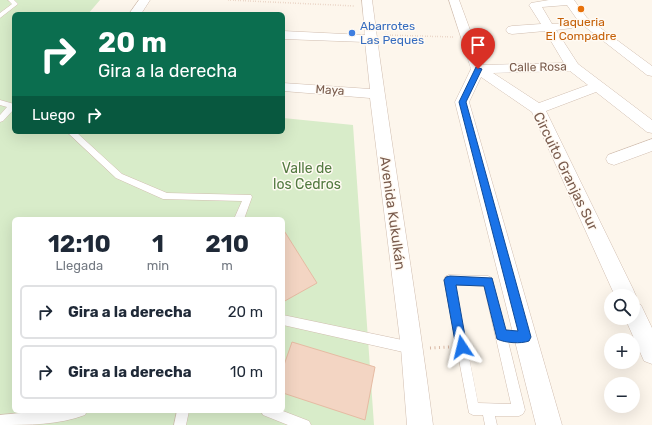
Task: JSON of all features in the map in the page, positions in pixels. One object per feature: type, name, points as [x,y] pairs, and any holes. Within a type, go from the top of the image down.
[{"type":"street","points":[[136,12],[145,0]]},
{"type":"street","points":[[454,0],[478,69],[462,102],[549,425]]},
{"type":"street","points":[[652,72],[583,20],[569,0],[535,5],[573,67],[652,128]]},
{"type":"street","name":"Avenida Kukulkán","points":[[368,3],[370,37],[377,94],[412,348],[420,425]]},
{"type":"street","points":[[512,30],[568,26]]},
{"type":"street","points":[[285,35],[370,37]]},
{"type":"street","points":[[635,60],[652,60]]},
{"type":"street","name":"Calle Rosa","points":[[478,69],[573,67]]},
{"type":"street","name":"Circuito Granjas Sur","points":[[478,69],[538,109],[623,289]]},
{"type":"street","points":[[538,109],[598,86]]},
{"type":"street","name":"Maya","points":[[285,87],[377,94]]},
{"type":"street","points":[[614,159],[652,145]]},
{"type":"street","points":[[639,325],[652,353]]},
{"type":"lane","points":[[0,16],[15,4],[11,0]]},
{"type":"lane","points":[[0,102],[12,107]]},
{"type":"lane","points":[[0,119],[12,108]]},
{"type":"lane","points":[[73,134],[119,176],[166,197],[248,197],[241,217]]},
{"type":"lane","points":[[450,280],[488,281],[501,336],[519,410],[473,409],[450,280]]},
{"type":"lane","points":[[285,320],[412,348]]},
{"type":"lane","points":[[501,336],[526,337]]},
{"type":"lane","points":[[488,409],[491,425]]},
{"type":"lane","points":[[0,421],[74,413]]},
{"type":"lane","points":[[180,425],[183,413]]},
{"type":"lane","points":[[272,413],[305,425]]},
{"type":"path","points":[[228,0],[368,3]]},
{"type":"path","points":[[370,37],[467,38]]},
{"type":"path","points":[[412,348],[462,347]]},
{"type":"green space","name":"Valle de los Cedros","points":[[0,0],[100,0],[90,12],[12,12],[12,134],[285,134],[285,118],[353,125],[374,425],[0,425]]},
{"type":"building","points":[[285,232],[317,283],[285,301]]},
{"type":"building","points":[[292,342],[375,367],[365,420],[285,394],[285,362]]},
{"type":"place","name":"Taqueria El Compadre","points":[[581,9]]},
{"type":"place","name":"Abarrotes Las Peques","points":[[352,33]]},
{"type":"route","points":[[462,347],[450,280],[488,281],[501,336],[526,337],[462,102],[478,69]]}]
